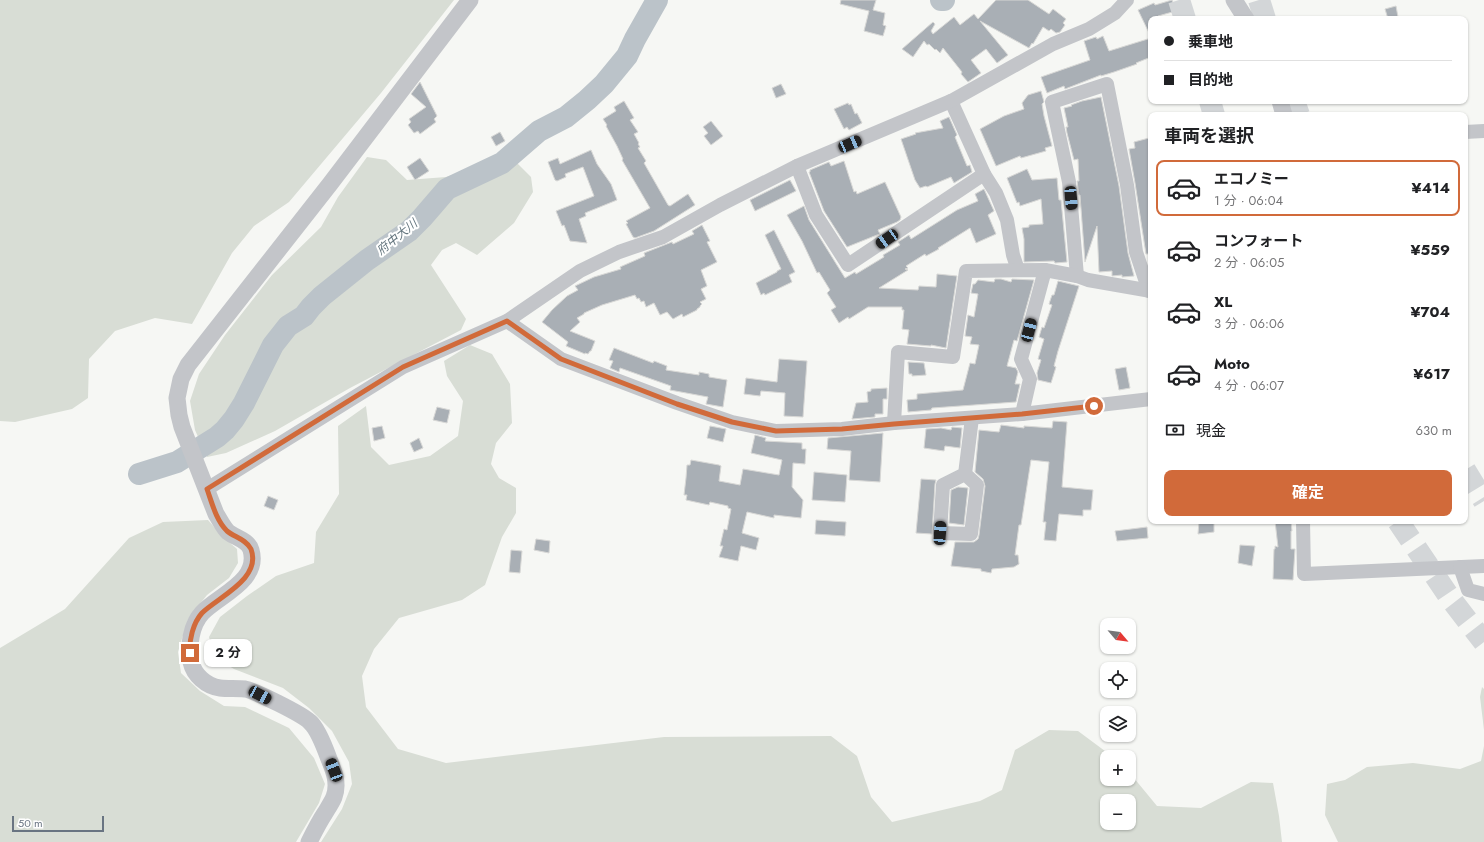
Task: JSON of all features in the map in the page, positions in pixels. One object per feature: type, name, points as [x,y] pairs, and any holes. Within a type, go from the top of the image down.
[{"type":"street","points":[[309,842],[334,797],[336,784],[334,770],[323,742],[310,722],[260,695],[245,689],[220,688],[208,684],[198,677],[191,662],[189,644],[194,628],[201,614],[244,578],[251,569],[253,560],[250,548],[242,540],[228,532],[216,514],[182,428],[177,398],[181,379],[188,365],[470,0]]},
{"type":"street","points":[[207,489],[403,367],[507,321],[580,271],[619,252],[663,237],[720,205],[797,166],[951,101],[1053,44],[1089,29],[1115,13],[1127,0]]},
{"type":"street","points":[[1234,0],[1244,16]]},
{"type":"street","points":[[1077,276],[1069,182],[1052,102],[1107,84],[1127,185],[1136,252],[1148,285]]},
{"type":"street","points":[[951,101],[984,174],[996,193],[1007,220],[1013,255],[1018,270]]},
{"type":"street","points":[[1468,132],[1484,131]]},
{"type":"street","points":[[797,166],[816,215],[848,265],[984,174]]},
{"type":"street","points":[[894,424],[898,352],[953,357],[966,271],[1045,270],[1077,276],[1088,280],[1148,291]]},
{"type":"street","points":[[1022,414],[1030,379],[1020,360],[1045,270]]},
{"type":"street","points":[[507,321],[561,359],[677,404],[732,422],[776,431],[842,429],[1022,414],[1148,399]]},
{"type":"street","points":[[966,474],[972,418]]},
{"type":"street","points":[[1303,524],[1304,574],[1484,566]]},
{"type":"street","points":[[1460,567],[1468,590],[1484,594]]},
{"type":"shaded area","points":[[0,0],[454,0],[381,93],[289,202],[254,226],[232,253],[192,324],[155,318],[115,331],[89,359],[88,398],[72,409],[15,422],[0,421]]},
{"type":"shaded area","points":[[367,157],[386,160],[407,180],[446,177],[479,166],[514,160],[531,177],[533,192],[514,223],[477,255],[456,243],[442,250],[431,265],[466,319],[461,330],[350,388],[275,431],[226,453],[207,457],[195,430],[190,401],[199,374],[225,335],[272,275],[321,227],[338,197]]},
{"type":"shaded area","points":[[470,345],[492,354],[510,384],[512,423],[496,443],[491,464],[499,478],[516,488],[516,513],[502,537],[485,585],[462,600],[399,618],[374,649],[362,676],[366,707],[398,749],[446,763],[664,737],[831,736],[857,756],[871,797],[892,822],[980,801],[1002,790],[1015,750],[1049,730],[1078,731],[1104,750],[1100,750],[1100,786],[1136,786],[1136,780],[1157,806],[1201,808],[1251,782],[1273,783],[1282,842],[321,842],[342,809],[352,784],[349,762],[332,731],[309,708],[283,688],[234,669],[214,657],[209,637],[220,617],[247,596],[276,576],[314,563],[316,532],[339,494],[338,426],[366,406],[371,447],[389,465],[430,456],[458,436],[463,401],[447,376],[444,361]]},
{"type":"shaded area","points":[[208,520],[222,536],[237,549],[238,563],[229,578],[207,595],[188,619],[178,652],[181,673],[200,691],[224,706],[245,707],[289,728],[314,758],[325,784],[319,803],[296,842],[0,842],[0,648],[65,609],[129,538],[163,522]]},
{"type":"shaded area","points":[[1482,687],[1484,689],[1484,730],[1480,697]]},
{"type":"shaded area","points":[[1484,746],[1484,842],[1338,842],[1325,815],[1327,784],[1345,780],[1367,767],[1413,763],[1460,769],[1481,761]]},
{"type":"building","points":[[841,0],[876,0],[873,10],[885,13],[883,25],[886,26],[883,36],[864,31],[869,11],[840,4]]},
{"type":"building","points":[[996,0],[1028,0],[1049,14],[1053,9],[1066,19],[1063,23],[1065,25],[1060,32],[1056,33],[1051,29],[1049,31],[1043,27],[1029,48],[980,21],[1008,55],[997,63],[986,49],[971,60],[981,73],[968,82],[943,48],[940,53],[929,44],[927,45],[924,41],[913,57],[902,49],[933,22],[935,24],[931,31],[933,34],[954,17],[960,25],[974,14],[978,19]]},
{"type":"building","points":[[1172,0],[1176,11],[1158,16],[1148,16],[1148,31],[1138,10],[1154,3],[1155,5]]},
{"type":"building","points":[[1396,6],[1398,16],[1387,16],[1385,9]]},
{"type":"building","points":[[1103,36],[1109,51],[1148,39],[1148,58],[1136,63],[1137,64],[1101,75],[1065,89],[1064,86],[1047,93],[1041,77],[1090,60],[1084,41],[1096,37],[1097,39]]},
{"type":"building","points":[[420,82],[437,116],[434,119],[436,122],[420,134],[418,131],[414,133],[408,125],[411,122],[409,119],[426,107],[411,94]]},
{"type":"building","points":[[781,84],[786,94],[776,98],[772,88]]},
{"type":"building","points":[[1041,91],[1044,102],[1042,104],[1044,116],[1052,146],[1045,148],[1046,151],[1021,158],[1020,156],[996,166],[980,129],[1004,116],[1024,109],[1022,103],[1028,95]]},
{"type":"building","points":[[1101,97],[1119,186],[1128,253],[1134,276],[1112,276],[1112,271],[1099,272],[1097,226],[1085,262],[1080,195],[1077,181],[1079,181],[1078,159],[1074,160],[1067,133],[1066,127],[1068,127],[1064,108],[1082,101]]},
{"type":"building","points":[[624,101],[634,118],[630,120],[638,132],[634,134],[639,143],[638,144],[640,147],[638,148],[646,161],[644,163],[668,205],[670,206],[688,194],[695,205],[654,231],[635,238],[626,224],[628,223],[626,221],[650,208],[622,160],[623,159],[617,146],[603,119],[616,111],[614,107]]},
{"type":"building","points":[[848,103],[849,105],[851,104],[855,114],[857,113],[862,123],[849,130],[847,127],[844,129],[834,109]]},
{"type":"building","points":[[949,117],[957,135],[955,137],[967,166],[970,165],[972,172],[954,183],[951,177],[927,187],[920,188],[915,180],[901,139],[916,134],[915,133],[943,128],[940,121]]},
{"type":"building","points":[[711,121],[723,136],[711,145],[704,136],[708,133],[703,127]]},
{"type":"building","points":[[500,132],[505,141],[496,146],[491,137]]},
{"type":"building","points":[[1148,138],[1148,254],[1146,254],[1129,149],[1135,148],[1134,142]]},
{"type":"building","points":[[591,150],[597,164],[611,184],[617,200],[585,213],[586,216],[579,219],[587,243],[570,241],[564,225],[562,226],[556,211],[594,196],[583,167],[565,174],[566,177],[557,181],[555,180],[548,162],[558,158],[560,164]]},
{"type":"building","points":[[420,158],[429,171],[415,180],[407,167]]},
{"type":"building","points":[[844,161],[854,192],[856,191],[857,194],[885,182],[901,217],[897,222],[878,230],[880,234],[847,247],[824,211],[809,172],[810,170],[829,162],[831,166]]},
{"type":"building","points":[[1027,169],[1032,180],[1057,178],[1059,200],[1061,200],[1067,262],[1024,262],[1024,239],[1022,228],[1029,227],[1029,225],[1043,224],[1041,199],[1020,206],[1019,202],[1017,203],[1007,178]]},
{"type":"building","points":[[790,180],[796,191],[755,211],[750,200]]},
{"type":"building","points":[[984,189],[994,211],[988,215],[996,234],[976,243],[970,228],[938,248],[939,249],[926,256],[925,254],[906,266],[908,268],[905,269],[908,270],[879,288],[918,290],[919,286],[936,287],[937,274],[957,276],[946,348],[931,345],[907,344],[909,330],[902,329],[904,310],[902,310],[902,307],[868,307],[849,319],[848,317],[839,323],[831,310],[836,307],[827,293],[830,290],[819,272],[817,273],[802,241],[787,215],[804,206],[809,220],[845,278],[855,272],[856,274],[884,257],[883,255],[900,245],[898,242],[909,235],[911,239],[957,210],[978,201],[975,194]]},
{"type":"building","points":[[702,225],[710,241],[707,242],[717,262],[701,270],[707,286],[701,289],[706,299],[700,302],[702,304],[697,310],[683,317],[682,314],[673,319],[667,312],[660,315],[654,303],[646,307],[644,301],[641,302],[635,295],[602,305],[584,313],[577,318],[580,322],[570,331],[595,341],[591,351],[588,354],[566,346],[568,342],[542,322],[567,296],[578,290],[575,286],[594,277],[621,269],[620,267],[645,256],[644,253],[672,242],[673,244],[694,234],[692,231]]},
{"type":"building","points":[[774,230],[795,272],[789,275],[792,282],[765,295],[764,293],[761,295],[756,283],[781,269],[765,235]]},
{"type":"building","points":[[995,279],[1011,282],[1012,279],[1034,280],[1017,341],[1014,340],[1007,366],[1016,368],[1018,372],[1015,384],[1020,384],[1016,402],[932,408],[931,410],[908,412],[907,400],[917,399],[917,394],[963,390],[970,363],[975,364],[979,345],[970,344],[972,337],[965,336],[968,315],[974,317],[978,294],[971,293],[973,284],[975,284],[978,280],[994,282]]},
{"type":"building","points":[[1058,281],[1079,286],[1058,351],[1054,366],[1056,367],[1051,383],[1038,380],[1037,373],[1041,360],[1038,359],[1044,339],[1039,337],[1042,327],[1044,328],[1052,305],[1049,304],[1052,295],[1054,295]]},
{"type":"building","points":[[614,348],[653,363],[654,361],[667,366],[666,370],[699,375],[699,372],[709,374],[709,377],[727,380],[723,407],[706,404],[708,397],[670,390],[671,386],[620,368],[619,372],[610,368],[613,361],[609,360]]},
{"type":"building","points":[[779,359],[807,361],[803,417],[784,416],[785,393],[761,391],[760,396],[744,394],[746,378],[777,382]]},
{"type":"building","points":[[908,362],[924,363],[926,375],[912,376],[912,374],[909,374]]},
{"type":"building","points":[[1126,367],[1130,388],[1119,390],[1115,369]]},
{"type":"building","points":[[887,388],[887,399],[883,399],[883,414],[875,414],[875,417],[852,419],[856,403],[868,402],[867,392],[871,391],[871,389]]},
{"type":"building","points":[[437,407],[450,410],[447,423],[433,420]]},
{"type":"building","points":[[1053,421],[1067,422],[1062,487],[1093,490],[1091,510],[1083,510],[1083,516],[1059,514],[1056,541],[1044,540],[1046,522],[1043,522],[1049,462],[1031,460],[1015,555],[1018,555],[1019,564],[1014,567],[992,569],[991,573],[981,571],[981,569],[951,566],[955,542],[974,542],[978,539],[979,535],[985,486],[983,479],[975,472],[979,430],[999,432],[1001,425],[1024,428],[1024,426],[1052,428]]},
{"type":"building","points":[[382,426],[385,438],[374,441],[372,428]]},
{"type":"building","points":[[710,426],[726,429],[723,442],[707,438]]},
{"type":"building","points":[[952,427],[962,428],[960,448],[945,446],[944,451],[924,448],[926,429],[941,428],[951,430]]},
{"type":"building","points":[[883,433],[880,482],[849,480],[851,451],[827,449],[828,438]]},
{"type":"building","points":[[755,435],[766,438],[765,441],[802,443],[802,449],[806,449],[805,464],[793,463],[792,487],[803,500],[801,518],[774,515],[774,518],[747,512],[742,533],[759,538],[756,550],[741,546],[738,561],[719,557],[723,546],[720,546],[724,529],[727,530],[731,509],[728,508],[728,506],[710,502],[709,505],[686,500],[687,495],[684,495],[687,465],[690,465],[691,460],[719,465],[721,466],[719,481],[740,485],[743,469],[779,475],[782,460],[751,453]]},
{"type":"building","points":[[419,438],[423,448],[414,452],[410,443]]},
{"type":"building","points":[[814,472],[847,475],[845,502],[812,500]]},
{"type":"building","points":[[921,479],[936,480],[932,534],[916,533]]},
{"type":"building","points":[[958,487],[968,488],[964,525],[949,523],[951,490]]},
{"type":"building","points":[[268,496],[278,500],[274,510],[264,506]]},
{"type":"building","points":[[816,520],[846,522],[845,536],[815,534]]},
{"type":"building","points":[[1199,524],[1214,524],[1214,532],[1198,534]]},
{"type":"building","points":[[1275,524],[1291,524],[1291,549],[1295,549],[1293,580],[1273,579],[1274,549],[1275,546],[1278,547]]},
{"type":"building","points":[[1147,527],[1148,538],[1117,541],[1115,531]]},
{"type":"building","points":[[536,539],[550,541],[549,553],[534,550]]},
{"type":"building","points":[[1240,545],[1255,546],[1252,566],[1238,563]]},
{"type":"building","points":[[511,550],[522,551],[520,573],[509,572]]},
{"type":"waterway","name":"府中大川","points":[[139,474],[177,462],[217,437],[234,419],[244,403],[273,345],[288,326],[304,316],[322,296],[367,260],[409,231],[447,189],[502,163],[539,131],[566,117],[587,100],[604,84],[627,56],[657,0]]},
{"type":"tunnel","points":[[1179,0],[1184,16]]},
{"type":"tunnel","points":[[1259,0],[1264,16]]},
{"type":"tunnel","points":[[1211,104],[1213,112]]},
{"type":"tunnel","points":[[1295,104],[1298,112]]},
{"type":"tunnel","points":[[1468,475],[1484,501]]},
{"type":"tunnel","points":[[1400,524],[1450,598],[1484,642]]},
{"type":"route","points":[[190,653],[189,644],[194,628],[201,614],[231,591],[244,578],[251,569],[253,560],[250,548],[242,540],[228,532],[223,525],[216,514],[207,489],[403,367],[507,321],[561,359],[677,404],[732,422],[776,431],[842,429],[1022,414],[1094,406]]}]
